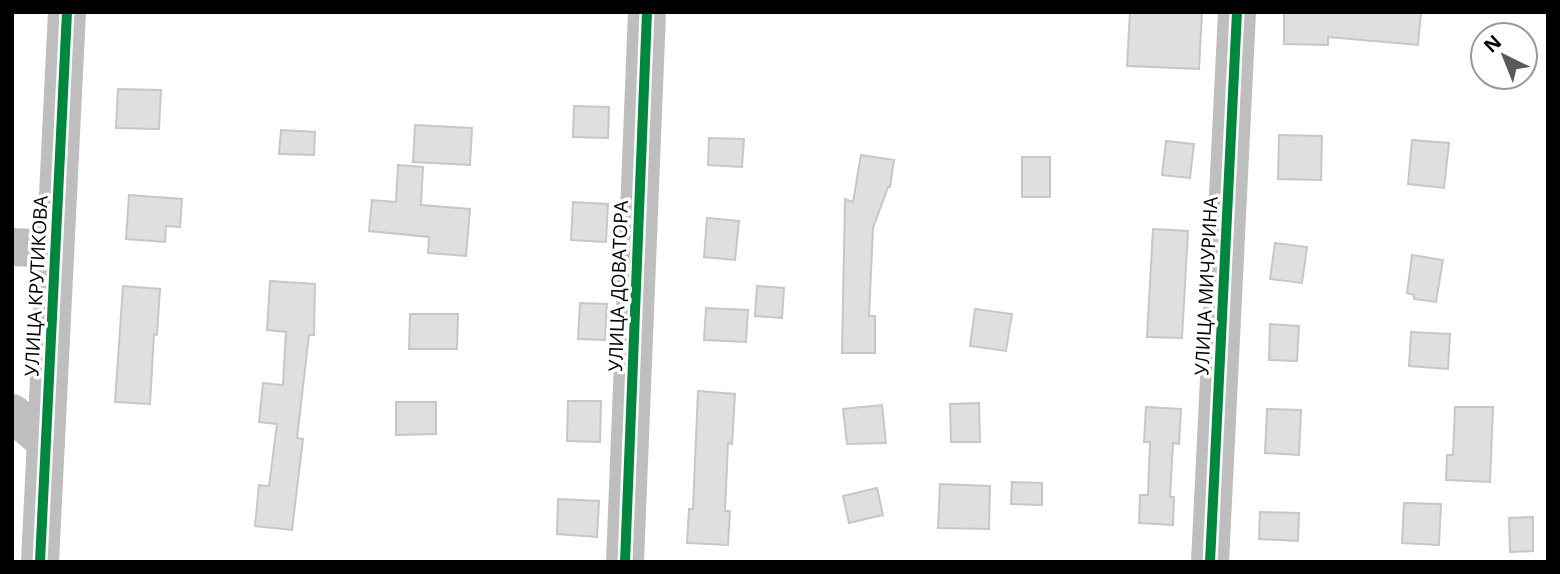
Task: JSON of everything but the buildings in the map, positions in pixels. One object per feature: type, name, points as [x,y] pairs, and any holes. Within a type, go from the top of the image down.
[{"type":"street","name":"УЛИЦА КРУТИКОВА","points":[[40,562],[68,12]]},
{"type":"street","name":"УЛИЦА ДОВАТОРА","points":[[625,562],[647,12]]},
{"type":"street","name":"УЛИЦА МИЧУРИНА","points":[[1210,562],[1237,12]]},
{"type":"street","points":[[12,247],[55,249]]},
{"type":"street","points":[[12,413],[46,442]]},
{"type":"cycle path","points":[[40,562],[67,12]]},
{"type":"cycle path","points":[[625,562],[647,12]]},
{"type":"cycle path","points":[[1210,562],[1237,12]]}]
